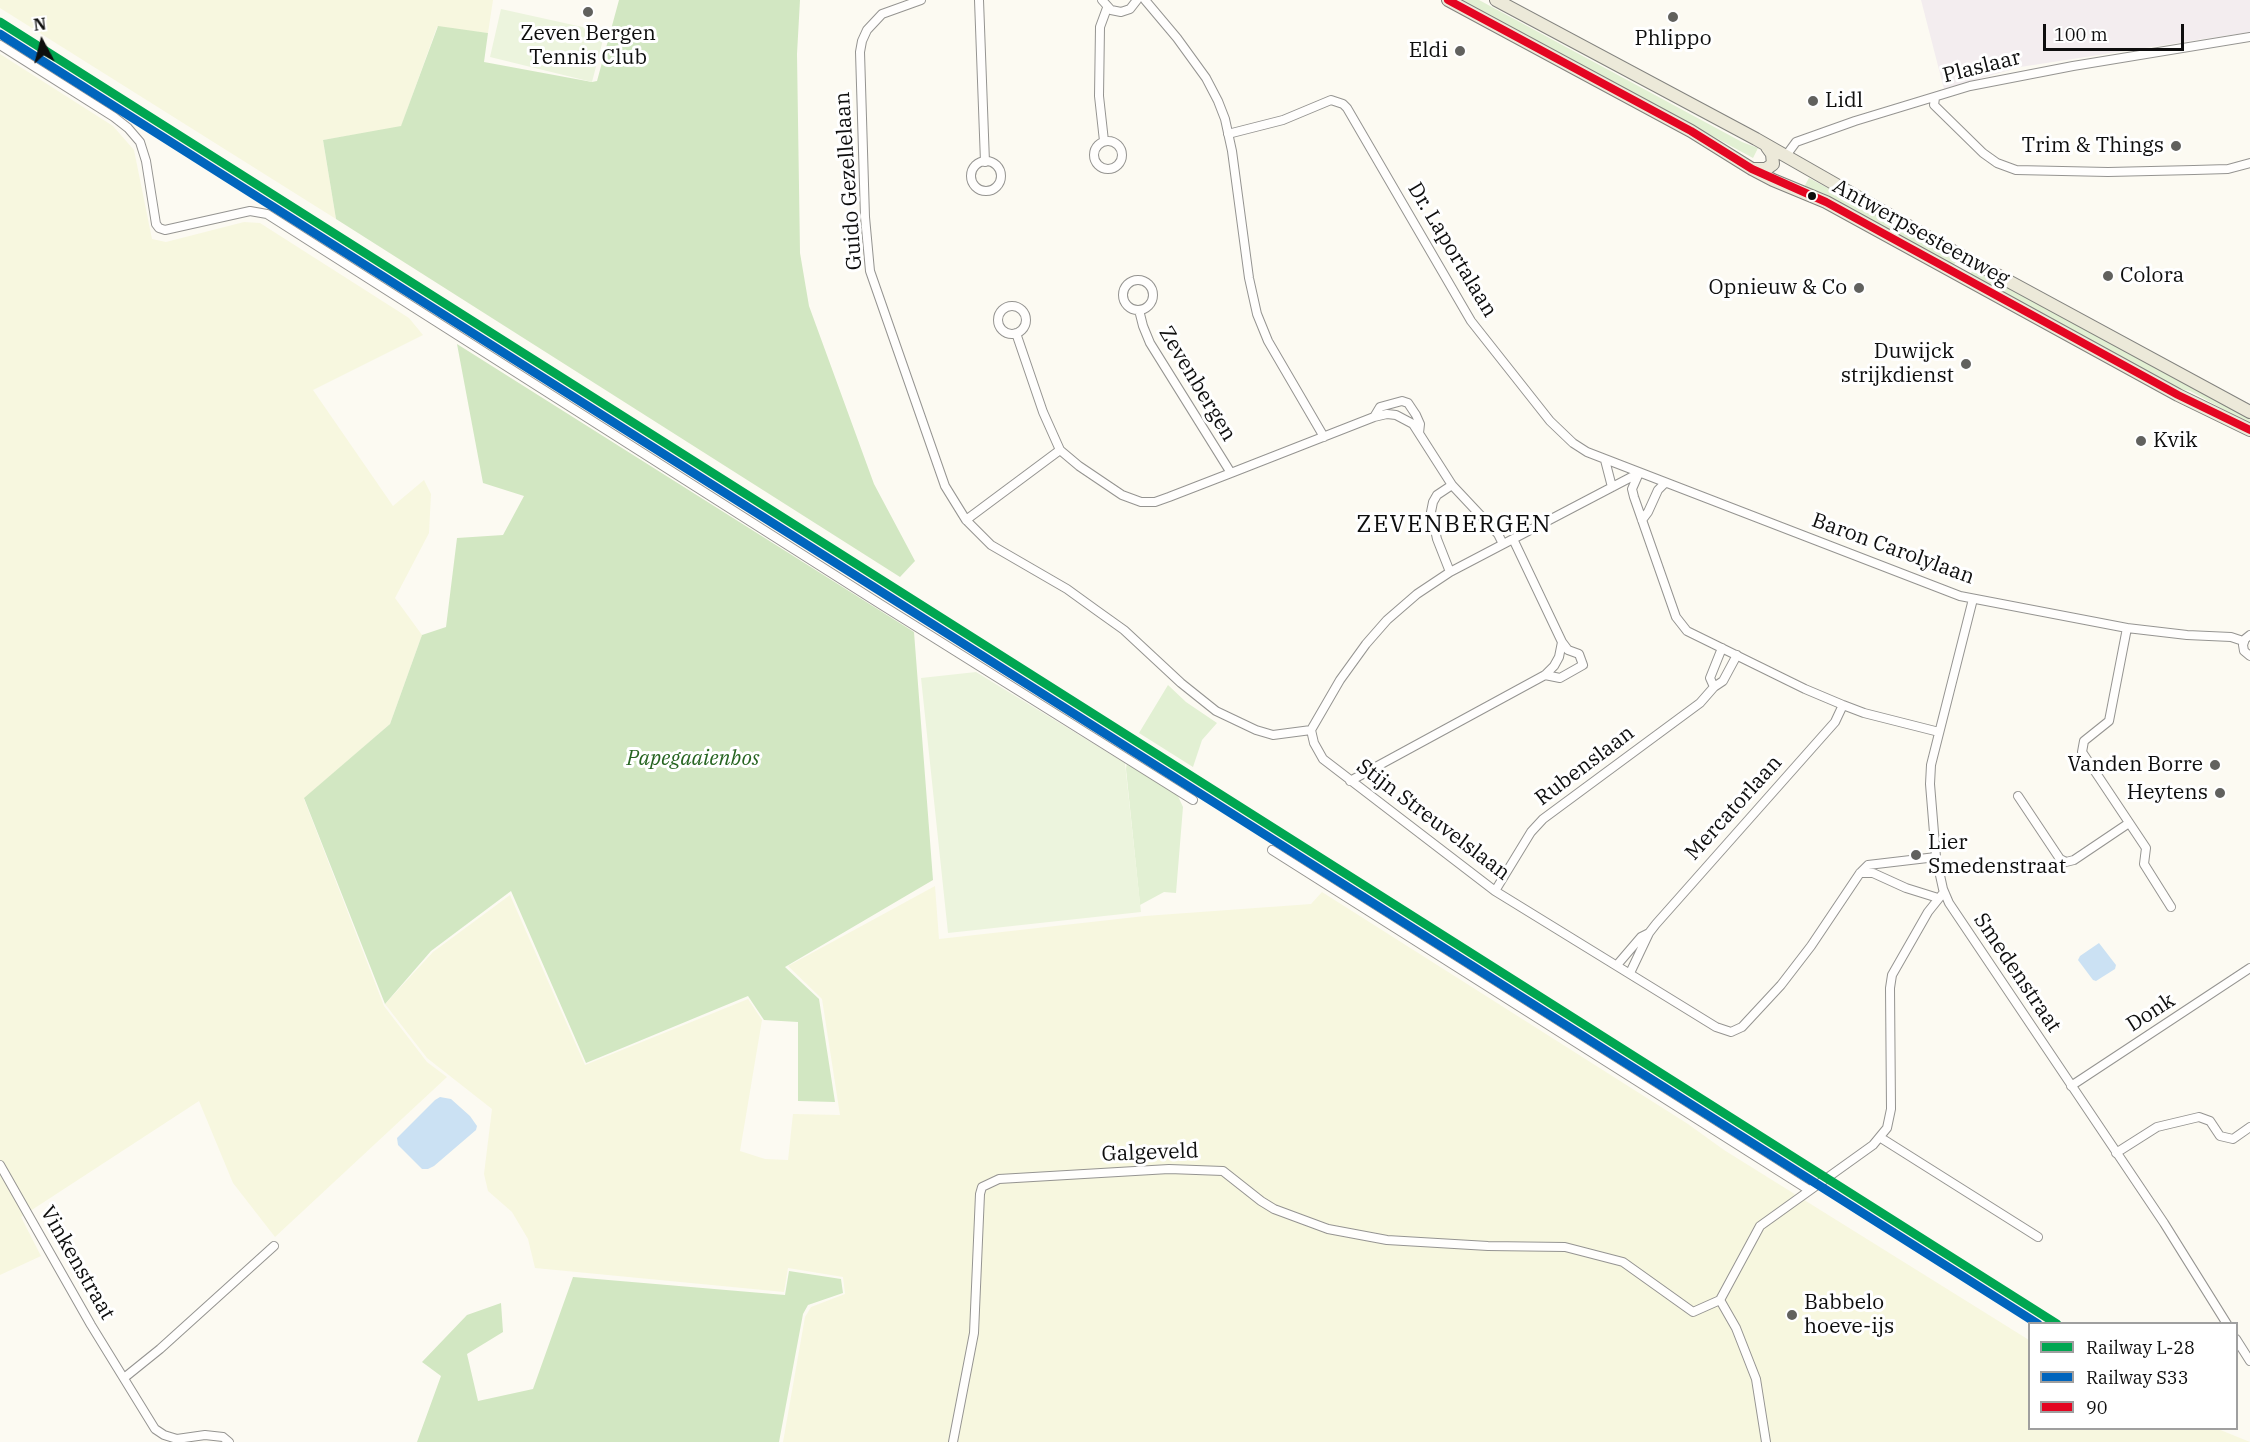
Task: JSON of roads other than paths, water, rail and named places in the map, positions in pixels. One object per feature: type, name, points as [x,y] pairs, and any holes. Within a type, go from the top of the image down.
[{"type":"main road","name":"Antwerpsesteenweg","points":[[1448,0],[1691,131],[1752,170],[1826,202],[2178,395],[2250,430]]},
{"type":"main road","name":"Antwerpsesteenweg","points":[[1496,0],[1767,146],[1963,256],[2247,408]]},
{"type":"main road","points":[[1752,170],[1766,169],[1773,164],[1773,154],[1767,146]]},
{"type":"main road","points":[[1952,271],[1962,270],[1965,264],[1963,256]]},
{"type":"main road","points":[[2237,424],[2250,442]]},
{"type":"street","name":"Guido Gezellelaan","points":[[921,0],[882,14],[867,30],[862,41],[860,52],[867,240],[870,271],[904,372],[945,486],[966,520]]},
{"type":"street","points":[[979,0],[986,162]]},
{"type":"street","points":[[1104,141],[1099,84],[1100,27],[1104,4],[1116,12],[1125,11],[1134,6],[1137,0]]},
{"type":"street","points":[[1145,0],[1159,14],[1206,78],[1218,101],[1228,134],[1257,314],[1268,341],[1324,437]]},
{"type":"street","name":"Plaslaar","points":[[1785,158],[1796,142],[1875,114],[1935,98],[1955,90],[2012,77],[2250,38]]},
{"type":"street","points":[[0,45],[128,128],[140,142],[146,161],[156,224],[159,228],[165,230],[250,211],[267,214],[877,603],[1193,800]]},
{"type":"street","name":"Plaslaar","points":[[1935,98],[1934,105],[1983,153],[1997,163],[2016,170],[2108,172],[2228,169],[2250,163]]},
{"type":"street","name":"Dr. Laportalaan","points":[[1228,134],[1283,120],[1331,100],[1343,104],[1471,321],[1558,431],[1573,443],[1605,460],[1639,473]]},
{"type":"street","name":"Zevenbergen","points":[[1137,279],[1146,281],[1153,291],[1150,304],[1139,310],[1129,307],[1123,297],[1126,286],[1137,279]]},
{"type":"street","name":"Zevenbergen","points":[[1139,310],[1150,343],[1230,474]]},
{"type":"street","name":"Zevenbergen","points":[[1016,333],[1042,412],[1060,450],[1122,495],[1141,502],[1155,502],[1374,417],[1387,414],[1407,420],[1419,433],[1452,485],[1498,534],[1503,544]]},
{"type":"street","name":"Zevenbergen","points":[[1374,417],[1380,407],[1402,401],[1408,404],[1416,415],[1420,424],[1419,433]]},
{"type":"street","points":[[1060,450],[966,520],[991,544],[1067,589],[1124,630],[1181,683],[1216,711],[1256,730],[1273,735],[1311,730],[1349,666],[1384,623],[1417,594],[1450,572],[1639,473]]},
{"type":"street","points":[[1605,460],[1612,487]]},
{"type":"street","points":[[1639,473],[1632,489],[1676,617],[1687,631],[1843,705],[1864,713],[1939,732]]},
{"type":"street","name":"Baron Carolylaan","points":[[1639,473],[1960,596],[2127,628],[2231,637],[2243,641]]},
{"type":"street","points":[[1642,520],[1658,490],[1665,483]]},
{"type":"street","points":[[1450,572],[1437,539],[1431,512],[1437,495],[1452,485]]},
{"type":"street","points":[[1513,538],[1562,642],[1568,650],[1579,654],[1583,665],[1560,678],[1545,675]]},
{"type":"street","name":"Smedenstraat","points":[[1973,599],[1931,765],[1930,784],[1941,895],[2164,1223],[2226,1322]]},
{"type":"street","points":[[2127,628],[2109,721],[2084,741],[2082,752],[2146,848],[2146,867],[2171,907]]},
{"type":"street","points":[[2250,635],[2243,641],[2244,651],[2250,657]]},
{"type":"street","points":[[1350,781],[1545,675],[1558,657],[1562,642]]},
{"type":"street","points":[[1714,687],[1710,678],[1722,648]]},
{"type":"street","name":"Rubenslaan","points":[[1495,891],[1531,832],[1543,819],[1700,703],[1714,687],[1723,681],[1737,655]]},
{"type":"street","name":"Mercatorlaan","points":[[1617,965],[1641,937],[1649,933],[1835,722],[1843,705]]},
{"type":"street","name":"Stijn Streuvelslaan","points":[[1311,730],[1314,744],[1323,759],[1495,891],[1716,1028],[1731,1032],[1742,1027],[1781,985],[1811,946],[1860,873]]},
{"type":"street","points":[[2018,796],[2060,859],[2066,862],[2074,860],[2128,823]]},
{"type":"street","points":[[1272,850],[1809,1190]]},
{"type":"street","points":[[1860,873],[1868,865],[1936,857]]},
{"type":"street","points":[[1766,1442],[1756,1379],[1736,1328],[1720,1300],[1760,1226],[1873,1145],[1887,1128],[1891,1109],[1890,988],[1892,975],[1941,895],[1906,888],[1873,873],[1860,873]]},
{"type":"street","name":"Mercatorlaan","points":[[1630,974],[1649,933]]},
{"type":"street","name":"Donk","points":[[2071,1086],[2250,968]]},
{"type":"street","points":[[2116,1153],[2157,1127],[2199,1117],[2210,1121],[2220,1136],[2233,1139],[2250,1128]]},
{"type":"street","points":[[1881,1138],[2038,1237]]},
{"type":"street","name":"Vinkenstraat","points":[[0,1165],[155,1429],[164,1435],[177,1438],[206,1435],[224,1437],[229,1442]]},
{"type":"street","name":"Galgeveld","points":[[953,1442],[974,1333],[980,1194],[982,1187],[999,1179],[1169,1168],[1223,1171],[1274,1209],[1328,1229],[1387,1240],[1572,1248],[1623,1262],[1693,1312],[1720,1300]]},
{"type":"street","points":[[124,1378],[160,1349],[274,1246]]},
{"type":"street","points":[[2238,1342],[2250,1361]]},
{"type":"water","points":[[2099,943],[2116,965],[2115,969],[2096,981],[2078,960],[2080,956]]},
{"type":"water","points":[[440,1097],[451,1099],[470,1116],[477,1126],[476,1130],[434,1166],[422,1169],[398,1145],[397,1138]]},
{"type":"rail line","name":"L-28","points":[[0,22],[2054,1322]]},
{"type":"rail line","name":"S33","points":[[0,34],[2035,1322]]},
{"type":"place","name":"Zeven Bergen Tennis Club","points":[[588,12]]},
{"type":"place","name":"Phlippo","points":[[1673,17]]},
{"type":"place","name":"Eldi","points":[[1460,51]]},
{"type":"place","name":"Lidl","points":[[1813,101]]},
{"type":"place","name":"Trim & Things","points":[[2176,146]]},
{"type":"place","name":"Colora","points":[[2108,276]]},
{"type":"place","name":"Opnieuw & Co","points":[[1859,288]]},
{"type":"place","name":"Duwijck strijkdienst","points":[[1966,364]]},
{"type":"place","name":"Kvik","points":[[2141,441]]},
{"type":"place","name":"Vanden Borre","points":[[2215,765]]},
{"type":"place","name":"Heytens","points":[[2220,793]]},
{"type":"place","name":"Lier Smedenstraat","points":[[1916,855]]},
{"type":"place","name":"Babbelo hoeve-ijs","points":[[1792,1315]]},
{"type":"district","name":"ZEVENBERGEN","points":[[1454,525]]},
{"type":"park label","name":"Papegaaienbos","points":[[693,759]]}]
